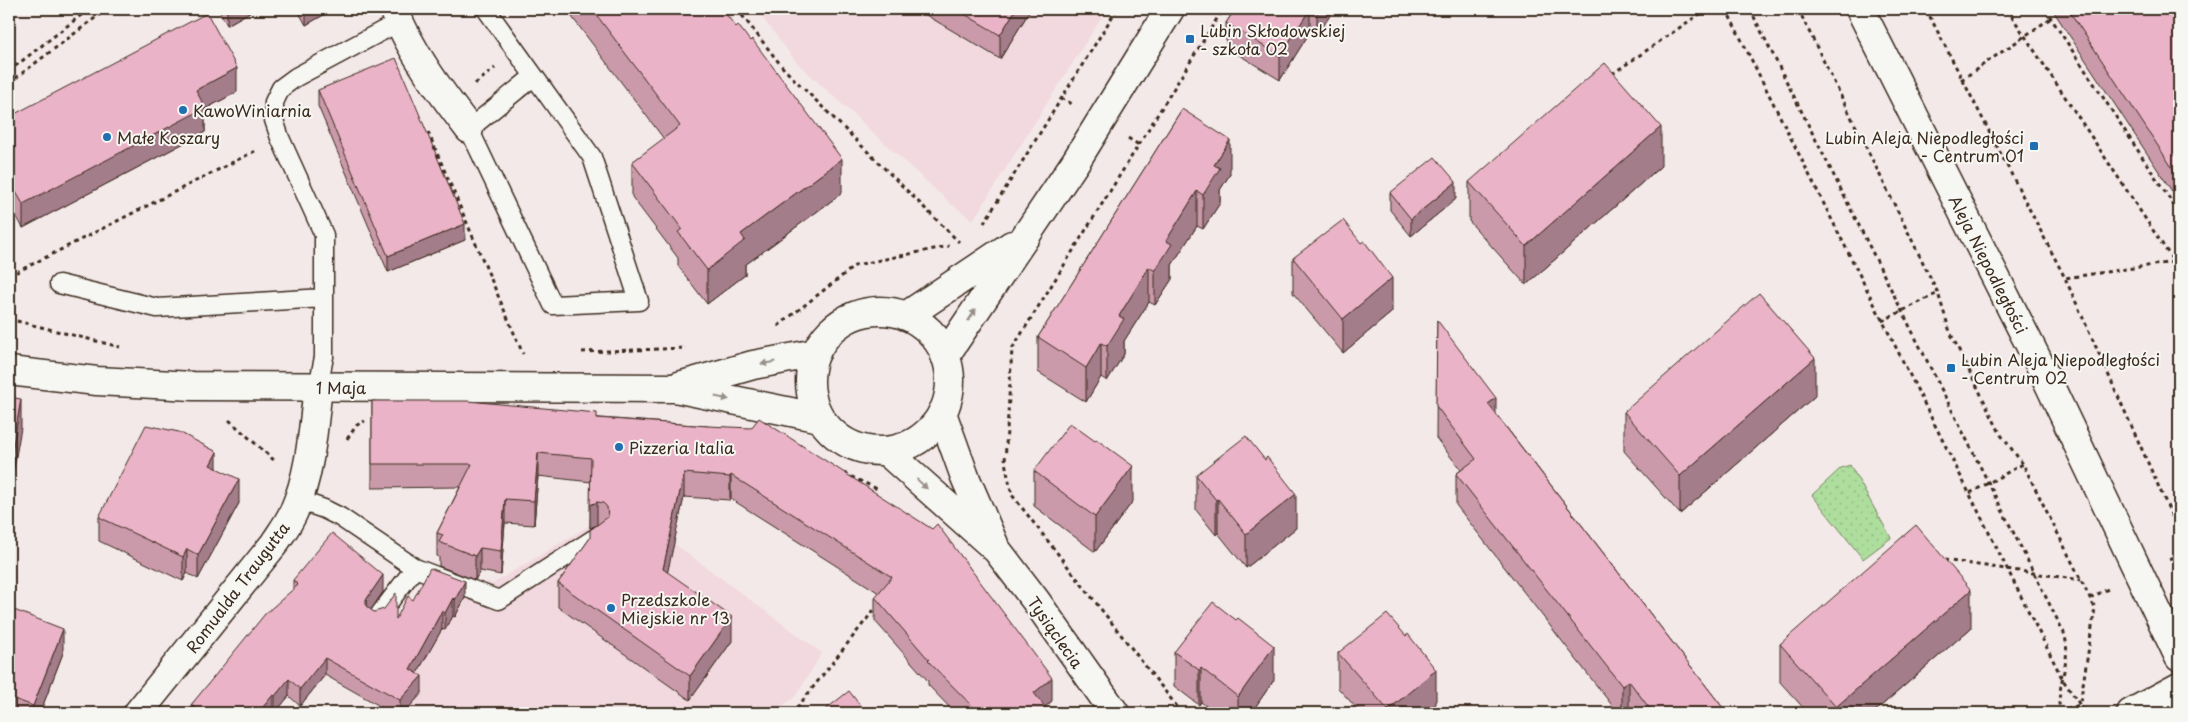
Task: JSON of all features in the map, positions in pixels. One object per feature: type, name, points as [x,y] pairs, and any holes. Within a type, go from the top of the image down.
[{"type":"street","points":[[945,356],[1076,161],[1170,9]]},
{"type":"street","name":"Aleja Niepodległości","points":[[1860,9],[2038,361],[2179,657]]},
{"type":"street","points":[[397,15],[432,81],[468,129]]},
{"type":"street","points":[[906,316],[1024,237]]},
{"type":"street","points":[[885,311],[906,316],[923,326],[936,339],[945,356],[950,374],[949,394],[942,413],[928,432],[909,445],[886,451],[867,450],[849,444],[832,433],[820,418],[811,397],[810,374],[816,353],[827,334],[844,321],[864,313],[885,311]]},
{"type":"street","points":[[675,388],[753,365],[816,353]]},
{"type":"street","name":"1 Maja","points":[[9,371],[144,384],[318,387],[675,388]]},
{"type":"street","name":"Romualda Traugutta","points":[[138,713],[274,544],[288,522],[298,500],[310,454],[318,387]]},
{"type":"street","points":[[675,388],[820,418]]},
{"type":"street","points":[[942,413],[965,477],[997,550]]},
{"type":"street","points":[[886,451],[997,550]]},
{"type":"street","name":"Tysiąclecia","points":[[997,550],[1116,713]]},
{"type":"street","points":[[2131,713],[2179,687]]},
{"type":"lane","points":[[486,9],[516,52],[534,76],[592,157],[639,301],[553,305],[468,129],[534,76]]},
{"type":"lane","points":[[318,387],[324,357],[324,236],[280,138],[274,120],[274,102],[281,88],[296,77],[397,15]]},
{"type":"lane","points":[[59,284],[157,308],[324,298]]},
{"type":"lane","points":[[298,500],[340,517],[415,568],[499,600],[598,536]]},
{"type":"lane","points":[[376,618],[415,568]]},
{"type":"path","points":[[9,71],[89,9]]},
{"type":"path","points":[[9,83],[107,9]]},
{"type":"path","points":[[737,9],[784,69],[961,244]]},
{"type":"path","points":[[979,231],[1117,9]]},
{"type":"path","points":[[1182,713],[1012,495],[1005,462],[1012,349],[1223,9]]},
{"type":"path","points":[[1611,74],[1707,9]]},
{"type":"path","points":[[1726,9],[2063,680],[2080,705],[2083,713]]},
{"type":"path","points":[[1750,9],[1989,482],[2067,642],[2059,704],[2060,712]]},
{"type":"path","points":[[1798,9],[1938,293],[1950,332],[2001,435],[2023,464],[2095,608],[2080,705]]},
{"type":"path","points":[[1926,9],[2064,278],[2179,532]]},
{"type":"path","points":[[2007,9],[2179,271]]},
{"type":"path","points":[[2045,9],[2179,213]]},
{"type":"path","points":[[1961,80],[2051,18]]},
{"type":"path","points":[[471,87],[516,52]]},
{"type":"path","points":[[425,127],[523,355]]},
{"type":"path","points":[[9,276],[280,138]]},
{"type":"path","points":[[775,328],[856,265],[961,244],[967,239]]},
{"type":"path","points":[[2064,278],[2174,262]]},
{"type":"path","points":[[1882,321],[1938,293]]},
{"type":"path","points":[[9,319],[122,348]]},
{"type":"path","points":[[580,352],[696,347]]},
{"type":"path","points":[[514,355],[532,354]]},
{"type":"path","points":[[225,417],[276,462],[273,470]]},
{"type":"path","points":[[1970,493],[2023,464]]},
{"type":"path","points":[[1936,559],[2082,580]]},
{"type":"path","points":[[790,713],[796,709],[878,606]]},
{"type":"path","points":[[2051,713],[2080,705]]},
{"type":"shaded area","points":[[756,9],[1107,9],[973,220],[951,204],[797,63]]},
{"type":"shaded area","name":"Przedszkole Miejskie nr 13","points":[[629,510],[822,653],[795,697],[772,713],[404,713],[422,694],[411,668],[434,643],[442,629],[445,630],[466,598],[472,600],[487,581],[492,584],[590,525]]},
{"type":"green space","points":[[1850,465],[1891,538],[1863,559],[1812,495],[1841,468]]},
{"type":"building","points":[[592,9],[722,9],[736,27],[738,25],[750,41],[752,39],[842,159],[741,234],[745,240],[707,270],[678,232],[682,229],[632,162],[680,126]]},
{"type":"building","points":[[956,9],[1016,9],[1000,35]]},
{"type":"building","points":[[1235,9],[1310,9],[1280,56],[1226,23]]},
{"type":"building","points":[[2068,9],[2179,9],[2179,178]]},
{"type":"building","name":"Małe Koszary","points":[[207,13],[237,68],[196,90],[205,108],[23,204],[13,187],[9,189],[9,117]]},
{"type":"building","points":[[396,58],[465,224],[388,256],[318,90]]},
{"type":"building","points":[[1605,63],[1661,127],[1526,246],[1469,182]]},
{"type":"building","points":[[1182,109],[1230,140],[1214,165],[1220,168],[1203,195],[1197,191],[1166,241],[1172,244],[1155,271],[1149,267],[1119,316],[1124,319],[1107,346],[1101,343],[1086,368],[1038,337]]},
{"type":"building","points":[[1435,157],[1456,182],[1411,219],[1390,193]]},
{"type":"building","points":[[1343,220],[1361,243],[1364,241],[1392,278],[1343,319],[1293,258]]},
{"type":"building","points":[[1759,293],[1815,358],[1680,476],[1624,412]]},
{"type":"building","points":[[1437,320],[1496,398],[1488,404],[1727,713],[1653,713],[1629,681],[1622,686],[1456,474],[1476,459],[1436,406]]},
{"type":"building","points":[[9,397],[21,399],[9,468]]},
{"type":"building","points":[[372,401],[468,401],[597,413],[597,418],[751,428],[759,418],[932,529],[937,524],[1052,678],[1034,693],[1050,713],[979,713],[928,661],[875,597],[892,577],[731,475],[730,477],[684,473],[663,569],[732,617],[690,676],[558,583],[590,538],[590,530],[608,517],[607,507],[603,503],[597,502],[590,505],[591,458],[538,453],[534,501],[505,499],[501,551],[480,548],[475,556],[439,542],[443,535],[437,533],[472,464],[372,464]]},
{"type":"building","points":[[1070,423],[1133,466],[1095,517],[1034,471]]},
{"type":"building","points":[[146,425],[179,432],[217,452],[210,465],[239,479],[198,555],[187,549],[183,557],[99,517]]},
{"type":"building","points":[[1246,436],[1265,460],[1267,457],[1296,494],[1246,534],[1196,475]]},
{"type":"building","points":[[1916,525],[1971,590],[1836,707],[1780,644]]},
{"type":"building","points":[[332,533],[383,575],[366,600],[366,606],[374,612],[384,609],[396,593],[396,619],[408,596],[413,600],[430,568],[465,581],[455,600],[453,598],[445,613],[442,611],[410,669],[422,676],[400,700],[325,658],[300,689],[289,679],[258,713],[201,713],[191,705],[265,614],[298,585],[293,580]]},
{"type":"building","points":[[1213,602],[1236,620],[1238,618],[1274,646],[1238,697],[1201,668],[1199,670],[1174,652]]},
{"type":"building","points":[[9,608],[63,629],[33,706],[9,697]]},
{"type":"building","points":[[1387,614],[1406,636],[1408,634],[1436,670],[1388,710],[1338,653]]},
{"type":"building","points":[[849,691],[866,713],[821,713]]},
{"type":"place","name":"Lubin Skłodowskiej - szkoła 02","points":[[1190,39]]},
{"type":"place","name":"KawoWiniarnia","points":[[183,110]]},
{"type":"place","name":"Małe Koszary","points":[[107,137]]},
{"type":"place","name":"Lubin Aleja Niepodległości - Centrum 01","points":[[2034,146]]},
{"type":"place","name":"Lubin Aleja Niepodległości - Centrum 02","points":[[1951,368]]},
{"type":"place","name":"Pizzeria Italia","points":[[619,447]]},
{"type":"place","name":"Przedszkole Miejskie nr 13","points":[[611,608]]}]
